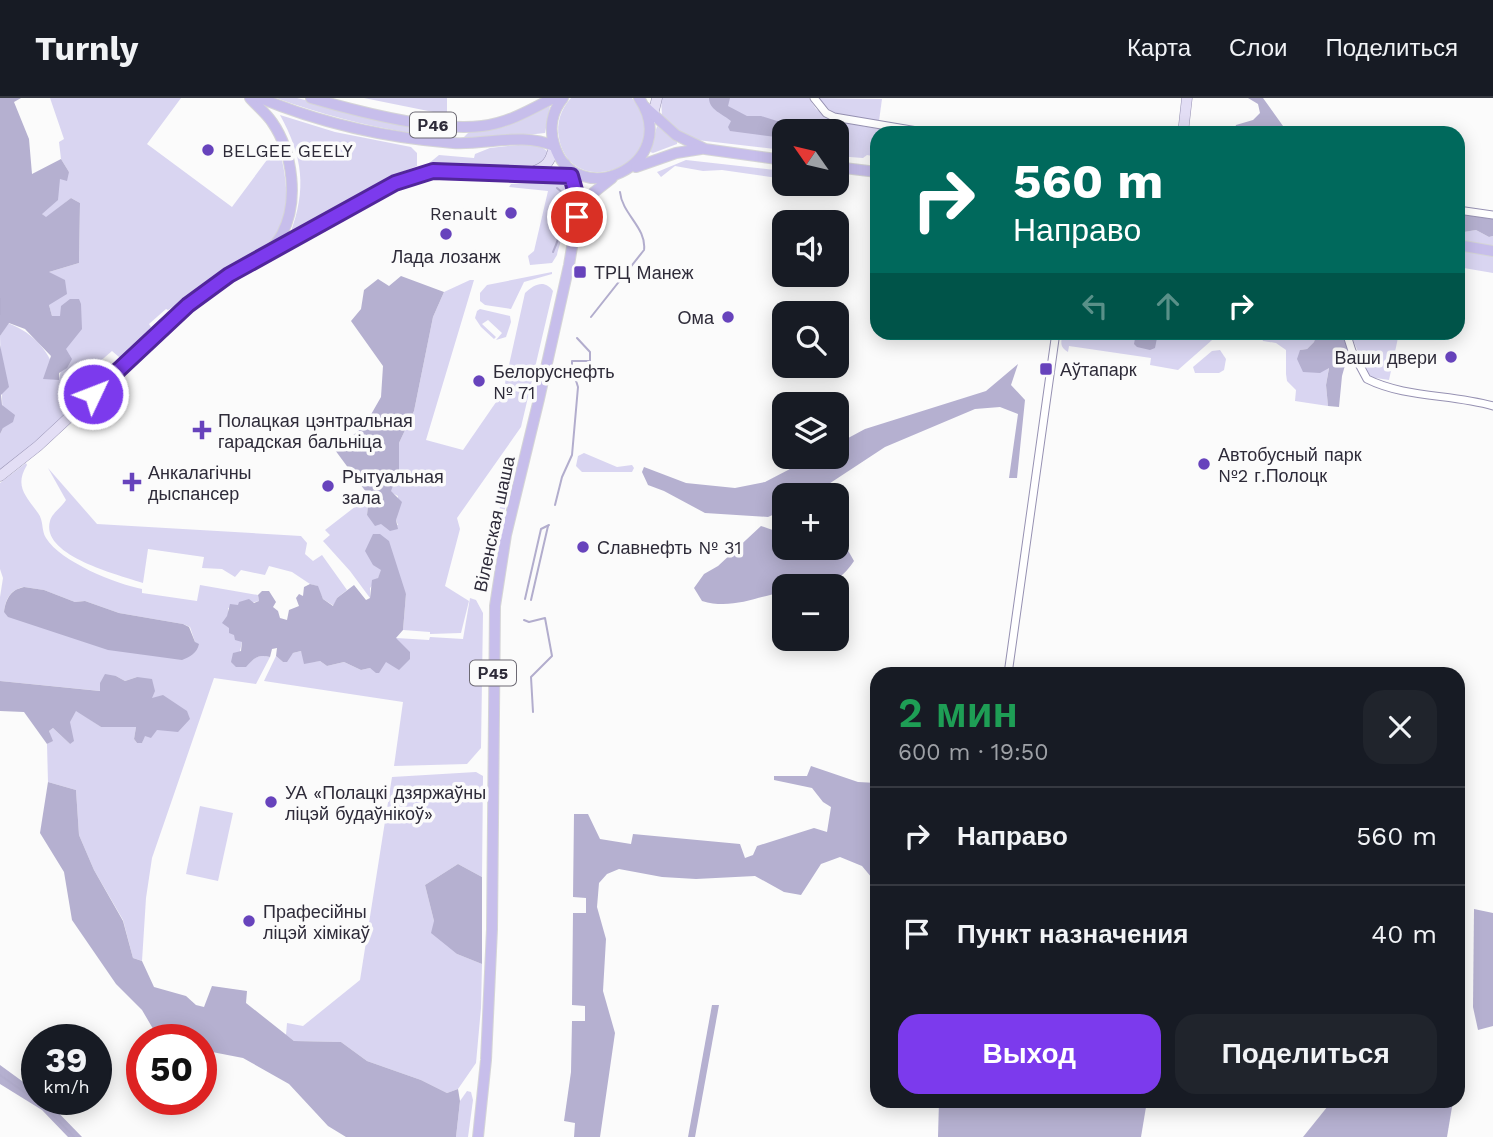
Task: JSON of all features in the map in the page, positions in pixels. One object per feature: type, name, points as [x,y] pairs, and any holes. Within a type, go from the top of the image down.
[{"type":"main road","points":[[250,98],[272,121],[284,144],[289,166],[289,216],[282,235],[269,252]]},
{"type":"main road","name":"Р46","points":[[260,98],[289,110],[356,128],[420,140],[484,143],[532,139],[554,146]]},
{"type":"main road","name":"Р46","points":[[311,98],[360,111],[451,128],[484,126],[506,121],[553,98]]},
{"type":"main road","points":[[528,173],[549,163],[554,146],[554,114],[563,98]]},
{"type":"main road","points":[[630,169],[642,157],[657,98]]},
{"type":"main road","points":[[1184,126],[1187,98]]},
{"type":"main road","points":[[641,101],[683,141],[705,149],[772,158]]},
{"type":"main road","points":[[641,101],[648,115],[649,129]]},
{"type":"main road","points":[[554,146],[565,164],[585,176]]},
{"type":"main road","points":[[0,476],[38,446],[188,305],[229,275],[395,183],[433,171],[596,178],[614,176],[676,153],[705,149]]},
{"type":"main road","name":"Р45","points":[[565,164],[576,194],[577,217]]},
{"type":"main road","points":[[849,169],[870,171]]},
{"type":"main road","name":"Р45","points":[[577,217],[593,193],[614,176]]},
{"type":"main road","name":"Віленская шаша","points":[[478,1137],[492,929],[492,725],[496,596],[506,535],[569,265],[577,217]]},
{"type":"main road","points":[[1465,246],[1493,251]]},
{"type":"street","points":[[814,98],[825,113],[834,117],[887,126]]},
{"type":"street","points":[[1465,211],[1493,215]]},
{"type":"street","points":[[1009,667],[1055,340]]},
{"type":"street","points":[[1349,340],[1367,379],[1401,389],[1474,400],[1493,406]]},
{"type":"shaded area","points":[[0,98],[21,98],[14,102],[29,139],[32,174],[61,159],[69,172],[67,181],[60,179],[58,200],[42,214],[46,217],[71,198],[80,203],[79,263],[49,272],[65,280],[67,294],[49,305],[52,316],[60,316],[61,306],[70,299],[79,299],[81,304],[82,329],[66,349],[72,359],[67,368],[59,373],[59,380],[43,379],[51,356],[25,329],[9,323],[0,336]]},
{"type":"shaded area","points":[[50,98],[181,98],[147,144],[232,207],[278,145],[286,184],[285,212],[275,236],[266,246],[166,309],[149,324],[151,327],[142,340],[123,357],[112,351],[74,384],[69,398],[69,409],[29,450],[0,472],[0,434],[3,428],[0,336],[8,323],[34,338],[51,360],[59,379],[66,349],[60,317],[52,316],[49,305],[49,272],[79,263],[80,203],[71,198],[46,218],[41,213],[60,179],[69,172],[61,159],[59,142],[64,139]]},
{"type":"shaded area","points":[[276,98],[297,98],[410,126],[410,133],[342,118]]},
{"type":"shaded area","points":[[364,98],[447,98],[447,112],[443,114]]},
{"type":"shaded area","points":[[571,98],[632,98],[644,120],[644,140],[635,156],[620,167],[601,172],[583,170],[568,159],[559,138],[558,127],[564,107]]},
{"type":"shaded area","points":[[661,98],[809,98],[816,109],[830,119],[772,119],[772,149],[697,140],[685,136],[662,116]]},
{"type":"shaded area","points":[[709,98],[730,98],[728,106],[747,116],[772,119],[772,136],[730,131],[728,127],[731,121],[714,109]]},
{"type":"shaded area","points":[[817,98],[882,99],[879,121],[834,114]]},
{"type":"shaded area","points":[[1248,98],[1263,98],[1283,126],[1236,126],[1253,120],[1260,113],[1258,104]]},
{"type":"shaded area","points":[[550,106],[545,133],[461,140],[469,132],[504,127]]},
{"type":"shaded area","points":[[280,115],[335,132],[411,147],[417,153],[417,166],[389,177],[290,234],[299,202],[300,173],[294,145]]},
{"type":"shaded area","points":[[849,124],[870,127],[870,156],[849,157]]},
{"type":"shaded area","points":[[657,126],[677,141],[677,144],[653,153],[650,152]]},
{"type":"shaded area","points":[[527,144],[540,146],[547,151],[548,157],[539,165],[422,169],[439,155],[474,158],[475,154],[490,148]]},
{"type":"shaded area","points":[[686,160],[772,170],[772,177],[675,166],[661,177],[657,172]]},
{"type":"shaded area","points":[[562,182],[568,189],[570,207],[557,255],[552,263],[530,265],[528,256],[534,251],[548,191],[509,187],[511,184]]},
{"type":"shaded area","points":[[1465,215],[1493,219],[1493,236],[1489,237],[1476,230],[1465,232]]},
{"type":"shaded area","points":[[1476,230],[1489,237],[1493,236],[1493,246],[1465,241],[1465,232]]},
{"type":"shaded area","points":[[1465,251],[1493,256],[1493,273],[1465,268]]},
{"type":"shaded area","points":[[552,272],[524,282],[511,309],[485,305],[480,301],[480,293],[487,285]]},
{"type":"shaded area","points":[[401,276],[444,292],[433,317],[414,411],[399,443],[399,470],[391,491],[402,502],[396,520],[398,529],[390,531],[381,524],[375,526],[367,515],[369,496],[335,450],[352,441],[351,437],[365,425],[381,397],[383,366],[351,321],[361,309],[364,290],[378,279],[389,286]]},
{"type":"shaded area","points":[[474,280],[426,440],[463,450],[503,392],[525,293],[539,284],[547,285],[553,291],[521,427],[457,518],[460,529],[445,586],[469,601],[461,633],[430,634],[403,630],[406,594],[382,570],[370,588],[370,598],[323,541],[330,535],[325,530],[369,496],[367,515],[381,524],[398,525],[398,496],[390,492],[399,470],[399,443],[414,411],[433,317],[444,292]]},
{"type":"shaded area","points":[[480,309],[510,316],[511,322],[506,337],[496,340],[502,333],[488,320],[482,324],[496,337],[494,339],[481,327],[475,318]]},
{"type":"shaded area","points":[[1135,340],[1157,340],[1155,348],[1150,350],[1134,344]]},
{"type":"shaded area","points":[[1212,340],[1178,370],[1150,365],[1151,358],[1069,346],[1068,352],[1061,341]]},
{"type":"shaded area","points":[[1315,340],[1307,349],[1300,350],[1329,367],[1326,385],[1328,406],[1295,401],[1296,390],[1287,381],[1286,350],[1276,343],[1263,341]]},
{"type":"shaded area","points":[[1345,340],[1349,351],[1342,376],[1339,407],[1328,406],[1326,385],[1329,368],[1320,373],[1303,372],[1297,359],[1300,350],[1307,349],[1314,342]]},
{"type":"shaded area","points":[[1353,340],[1398,340],[1389,380],[1376,378],[1376,381],[1369,377]]},
{"type":"shaded area","points":[[0,345],[9,387],[1,395],[2,405],[15,415],[13,422],[3,428],[0,434]]},
{"type":"shaded area","points":[[1220,350],[1226,359],[1224,370],[1219,373],[1195,373],[1193,367],[1212,351]]},
{"type":"shaded area","points":[[1018,364],[1011,385],[1025,400],[1017,478],[1009,478],[1018,414],[1000,407],[975,409],[885,447],[830,483],[772,483],[772,515],[768,517],[705,513],[648,485],[642,472],[644,467],[686,483],[735,488],[765,482],[790,469],[849,469],[849,438],[865,429],[986,391]]},
{"type":"shaded area","points":[[584,453],[617,467],[632,465],[634,468],[632,472],[582,472],[576,466],[578,456]]},
{"type":"shaded area","points":[[26,463],[22,479],[23,490],[40,516],[46,538],[64,555],[104,577],[142,589],[142,593],[197,601],[200,585],[258,595],[259,601],[228,608],[229,628],[242,642],[240,651],[246,666],[256,657],[270,657],[256,684],[214,678],[152,858],[146,898],[142,961],[133,958],[123,920],[94,870],[79,835],[76,790],[48,782],[47,744],[52,741],[49,731],[53,728],[70,744],[70,721],[76,710],[101,727],[136,727],[134,739],[137,743],[142,743],[152,699],[137,677],[125,681],[116,676],[101,691],[0,681],[0,597],[3,578],[0,569],[0,483]],"holes":[[[24,587],[44,590],[75,602],[85,601],[119,613],[183,624],[190,627],[195,642],[4,612],[8,599],[15,590]]]},
{"type":"shaded area","points":[[48,468],[97,524],[301,536],[307,543],[305,554],[313,561],[322,555],[347,590],[337,598],[334,606],[323,599],[317,586],[292,572],[269,566],[265,575],[241,570],[235,577],[222,569],[202,568],[204,557],[148,549],[143,583],[101,569],[69,554],[57,544],[50,533],[51,518],[66,500]]},
{"type":"shaded area","points":[[511,481],[489,584],[485,592],[481,592],[477,588],[481,562]]},
{"type":"shaded area","points":[[761,526],[772,530],[772,560],[849,560],[849,552],[854,561],[842,574],[772,574],[772,595],[723,604],[702,601],[694,588],[704,574],[718,566]]},
{"type":"shaded area","points":[[373,534],[380,534],[389,541],[406,594],[403,630],[396,638],[410,652],[410,659],[399,670],[386,662],[379,673],[370,668],[361,670],[344,662],[327,666],[320,661],[304,664],[301,651],[293,653],[287,662],[283,662],[276,656],[277,648],[272,649],[270,657],[256,658],[246,667],[236,667],[231,662],[233,653],[241,651],[242,642],[235,640],[234,635],[229,633],[229,628],[222,623],[230,604],[238,605],[239,602],[249,599],[254,603],[259,601],[258,595],[262,591],[269,591],[276,602],[273,607],[280,618],[287,620],[289,610],[299,606],[296,598],[299,594],[303,596],[304,587],[310,584],[318,586],[323,599],[333,606],[337,598],[354,585],[366,600],[370,598],[372,580],[378,578],[381,570],[373,565],[365,551]]},
{"type":"shaded area","points":[[24,587],[44,590],[75,602],[85,601],[119,613],[183,624],[189,627],[195,642],[199,644],[198,647],[193,654],[182,660],[108,650],[8,617],[4,612],[8,599],[15,590]]},
{"type":"shaded area","points":[[470,598],[476,600],[483,613],[481,748],[467,764],[394,766],[403,702],[264,681],[276,656],[283,662],[293,653],[301,651],[308,662],[320,661],[327,666],[344,662],[361,670],[370,668],[379,672],[396,638],[463,639]]},
{"type":"shaded area","points":[[105,674],[125,681],[137,677],[152,679],[155,691],[152,698],[163,695],[187,711],[190,719],[178,732],[157,730],[151,738],[145,736],[142,743],[137,743],[134,739],[136,727],[101,727],[76,711],[70,722],[74,741],[70,744],[53,728],[49,731],[53,741],[47,744],[24,712],[0,711],[0,681],[100,691],[100,683]]},
{"type":"shaded area","points":[[811,766],[858,782],[870,783],[870,876],[862,866],[840,857],[821,864],[801,895],[784,892],[755,876],[696,879],[662,877],[619,869],[607,874],[599,883],[597,907],[606,939],[603,991],[615,1033],[600,1137],[574,1137],[575,1123],[564,1121],[571,1072],[572,1021],[585,1021],[585,1006],[572,1005],[573,913],[586,913],[586,898],[573,897],[574,814],[588,814],[600,839],[631,844],[633,834],[740,844],[745,858],[753,855],[757,846],[814,828],[827,832],[831,807],[823,802],[812,788],[774,780],[774,776],[807,776]]},
{"type":"shaded area","points":[[476,772],[483,776],[482,877],[458,864],[425,885],[434,921],[457,954],[482,964],[476,1063],[458,1089],[447,1093],[421,1080],[367,1061],[341,1042],[294,1041],[286,1035],[287,1023],[303,1026],[360,980],[392,777]]},
{"type":"shaded area","points":[[48,782],[76,790],[79,835],[94,870],[123,921],[133,958],[142,961],[154,987],[186,996],[196,1005],[204,1007],[212,986],[247,991],[246,1003],[294,1041],[341,1042],[367,1061],[421,1080],[447,1093],[458,1089],[460,1101],[456,1137],[346,1137],[328,1126],[289,1084],[243,1058],[217,1053],[217,1024],[150,1024],[142,1010],[116,984],[72,920],[64,872],[40,833]]},
{"type":"shaded area","points":[[200,806],[233,813],[218,881],[186,874]]},
{"type":"shaded area","points":[[458,864],[482,877],[482,964],[457,954],[431,933],[434,921],[425,885]]},
{"type":"shaded area","points":[[1474,909],[1493,913],[1493,1026],[1478,1030],[1473,1007]]},
{"type":"shaded area","points":[[712,1005],[719,1005],[695,1137],[688,1137]]},
{"type":"shaded area","points":[[0,1065],[21,1080],[21,1097],[0,1084]]},
{"type":"shaded area","points":[[467,1091],[471,1092],[473,1100],[468,1137],[456,1137],[460,1101]]},
{"type":"shaded area","points":[[939,1108],[1146,1108],[1141,1137],[938,1137]]},
{"type":"shaded area","points":[[1326,1108],[1452,1108],[1447,1137],[1303,1137]]},
{"type":"shaded area","points":[[47,1115],[61,1115],[82,1137],[68,1137]]},
{"type":"waterway","points":[[553,252],[561,231],[564,209],[564,194],[557,188]]},
{"type":"waterway","points":[[591,317],[644,250],[642,235],[625,207],[620,192]]},
{"type":"waterway","points":[[0,299],[0,314]]},
{"type":"waterway","points":[[555,505],[562,477],[572,455],[578,387],[572,361],[590,361],[590,352],[577,338]]},
{"type":"waterway","points":[[525,599],[541,529],[549,525]]},
{"type":"waterway","points":[[531,600],[548,526]]},
{"type":"waterway","points":[[524,620],[529,622],[545,618],[552,656],[531,677],[533,712]]},
{"type":"waterway","points":[[0,1075],[44,1106],[74,1137]]},
{"type":"place","name":"BELGEE GEELY","points":[[208,150]]},
{"type":"place","name":"Renault","points":[[511,213]]},
{"type":"place","name":"Лада лозанж","points":[[446,234]]},
{"type":"place","name":"ТРЦ Манеж","points":[[580,272]]},
{"type":"place","name":"Ома","points":[[728,317]]},
{"type":"place","name":"Ваши двери","points":[[1451,357]]},
{"type":"place","name":"Аўтапарк","points":[[1046,369]]},
{"type":"place","name":"Белоруснефть № 71","points":[[479,381]]},
{"type":"place","name":"Полацкая цэнтральная гарадская бальніца","points":[[202,430]]},
{"type":"place","name":"Автобусный парк №2 г.Полоцк","points":[[1204,464]]},
{"type":"place","name":"Анкалагічны дыспансер","points":[[132,482]]},
{"type":"place","name":"Рытуальная зала","points":[[328,486]]},
{"type":"place","name":"Славнефть № 31","points":[[583,547]]},
{"type":"place","name":"УА «Полацкі дзяржаўны ліцэй будаўнікоў»","points":[[271,802]]},
{"type":"place","name":"Прафесійны ліцэй хімікаў","points":[[249,921]]},
{"type":"route","points":[[93,394],[203,293],[291,239],[395,183],[433,171],[571,176],[576,194],[577,217]]}]
